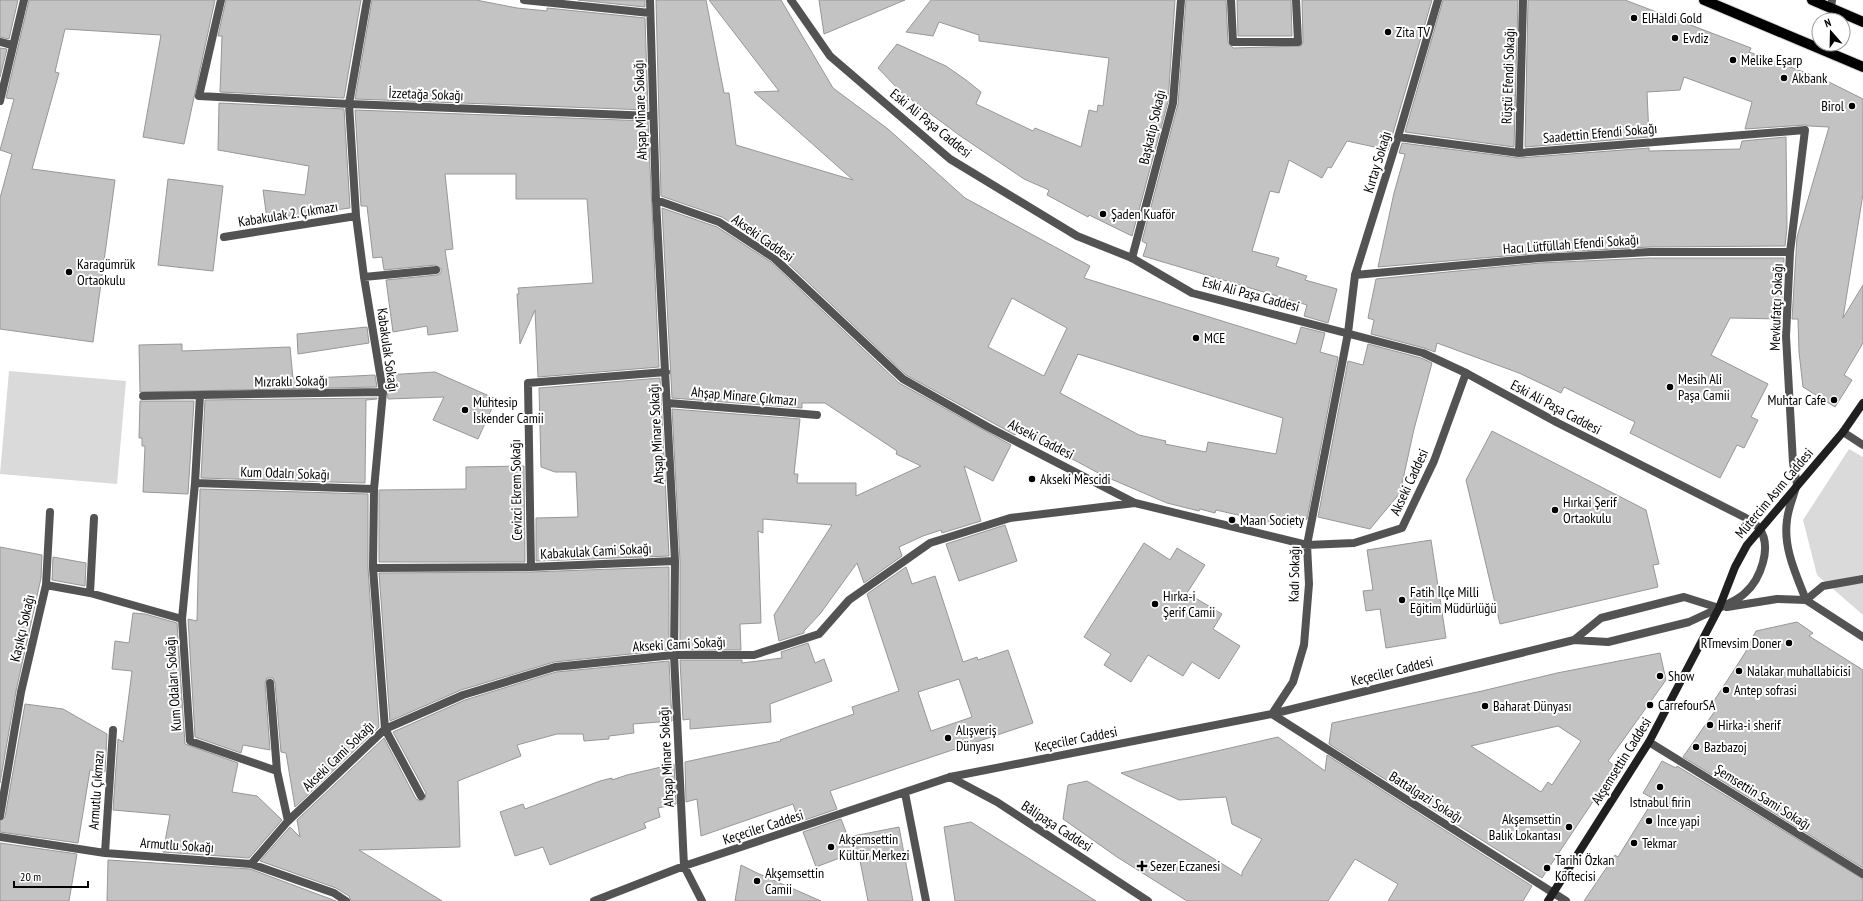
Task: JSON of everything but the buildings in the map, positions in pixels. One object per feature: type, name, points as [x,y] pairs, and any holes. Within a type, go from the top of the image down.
[{"type":"main road","points":[[1704,0],[1863,67]]},
{"type":"main road","points":[[1812,0],[1831,4],[1863,22]]},
{"type":"main road","name":"Mütercim Asım Caddesi","points":[[1718,608],[1735,567],[1747,545],[1759,528],[1843,432],[1863,402]]},
{"type":"main road","name":"Akşemsettin Caddesi","points":[[1548,901],[1649,742],[1718,608]]},
{"type":"street","points":[[0,101],[12,45],[24,0]]},
{"type":"street","name":"İzzetağa Sokağı","points":[[221,0],[199,96],[349,104],[653,116]]},
{"type":"street","name":"Kabakulak Sokağı","points":[[368,0],[349,104],[356,216],[364,277],[383,392],[374,489],[374,568],[385,729]]},
{"type":"street","points":[[524,0],[650,12]]},
{"type":"street","name":"Ahşap Minare Sokağı","points":[[650,0],[656,200],[668,402],[675,561],[674,654],[684,866]]},
{"type":"street","name":"Eski Ali Paşa Caddesi","points":[[792,0],[830,56],[950,159],[1077,236],[1132,258],[1192,292],[1423,353],[1466,373],[1558,423],[1744,517],[1759,528]]},
{"type":"street","name":"Başkatip Sokağı","points":[[1132,258],[1174,103],[1181,0]]},
{"type":"street","points":[[1231,0],[1232,42],[1298,42],[1296,0]]},
{"type":"street","name":"Kırtay Sokağı","points":[[1348,333],[1355,276],[1438,0]]},
{"type":"street","name":"Rüştü Efendi Sokağı","points":[[1519,153],[1523,0]]},
{"type":"street","points":[[0,42],[12,45]]},
{"type":"street","name":"Saadettin Efendi Sokağı","points":[[1398,137],[1519,153],[1805,130]]},
{"type":"street","name":"Mevkufatçı Sokağı","points":[[1797,484],[1793,463],[1786,336],[1790,252],[1805,130]]},
{"type":"street","name":"Akseki Caddesi","points":[[656,200],[719,222],[774,258],[903,379],[988,427],[1135,503],[1307,545],[1354,543],[1402,528],[1434,461],[1466,373]]},
{"type":"street","name":"Kabakulak 2. Çıkmazı","points":[[224,237],[356,216]]},
{"type":"street","name":"Hacı Lütfüllah Efendi Sokağı","points":[[1355,276],[1540,258],[1650,252],[1790,252]]},
{"type":"street","points":[[364,277],[436,270]]},
{"type":"street","name":"Kadı Sokağı","points":[[1272,714],[1293,682],[1304,645],[1308,584],[1307,545],[1348,333]]},
{"type":"street","name":"Cevizci Ekrem Sokağı","points":[[531,567],[528,383],[666,372]]},
{"type":"street","name":"Mızraklı Sokağı","points":[[143,396],[383,392]]},
{"type":"street","points":[[195,483],[200,395]]},
{"type":"street","name":"Ahşap Minare Çıkmazı","points":[[668,402],[817,415]]},
{"type":"street","points":[[1843,432],[1863,445]]},
{"type":"street","name":"Kum Odalrı Sokağı","points":[[195,483],[374,489]]},
{"type":"street","name":"Kum Odaları Sokağı","points":[[195,483],[182,619],[190,741],[277,771]]},
{"type":"street","points":[[1797,484],[1787,519],[1786,538],[1789,557],[1806,600]]},
{"type":"street","name":"Akseki Cami Sokağı","points":[[251,864],[288,821],[385,729],[463,695],[555,667],[674,654],[754,655],[820,634],[849,600],[930,543],[1010,518],[1135,503]]},
{"type":"street","points":[[46,585],[50,512]]},
{"type":"street","points":[[90,593],[94,518]]},
{"type":"street","points":[[1718,608],[1744,594],[1754,584],[1760,571],[1765,551],[1764,539],[1759,528]]},
{"type":"street","name":"Kabakulak Cami Sokağı","points":[[374,568],[531,567],[675,561]]},
{"type":"street","points":[[1806,600],[1823,586],[1863,579]]},
{"type":"street","name":"Kaşıkçı Sokağı","points":[[0,816],[21,692],[46,585],[90,593],[182,619]]},
{"type":"street","name":"Keçeciler Caddesi","points":[[1574,640],[1601,618],[1684,597],[1718,608]]},
{"type":"street","points":[[1718,608],[1777,599],[1806,600],[1863,637]]},
{"type":"street","name":"Keçeciler Caddesi","points":[[594,901],[684,866],[950,778],[1272,714],[1574,640],[1608,642],[1689,622],[1718,608]]},
{"type":"street","points":[[270,683],[277,771],[288,821]]},
{"type":"street","name":"Battalgazi Sokağı","points":[[1272,714],[1566,901]]},
{"type":"street","points":[[385,729],[421,796]]},
{"type":"street","name":"Armutlu Çıkmazı","points":[[105,853],[113,730]]},
{"type":"street","name":"Şemsettin Sami Sokağı","points":[[1649,742],[1863,874]]},
{"type":"street","name":"Bâlipaşa Caddesi","points":[[950,778],[998,802],[1148,901]]},
{"type":"street","points":[[905,793],[926,901]]},
{"type":"street","name":"Armutlu Sokağı","points":[[0,837],[105,853],[251,864],[334,893],[346,901]]},
{"type":"street","points":[[684,866],[702,901]]},
{"type":"shaded area","points":[[9,371],[126,381],[117,484],[0,474]]},
{"type":"shaded area","points":[[1849,449],[1863,457],[1863,615],[1817,575],[1803,520]]},
{"type":"place","name":"ElHaldi Gold","points":[[1634,18]]},
{"type":"place","name":"Zita TV","points":[[1388,32]]},
{"type":"place","name":"Evdiz","points":[[1675,38]]},
{"type":"place","name":"Melike Eşarp","points":[[1733,60]]},
{"type":"place","name":"Akbank","points":[[1784,78]]},
{"type":"place","name":"Birol","points":[[1852,106]]},
{"type":"place","name":"Şaden Kuaför","points":[[1103,214]]},
{"type":"place","name":"Karagümrük Ortaokulu","points":[[69,272]]},
{"type":"place","name":"MCE","points":[[1196,338]]},
{"type":"place","name":"Mesih Ali Paşa Camii","points":[[1670,387]]},
{"type":"place","name":"Muhtar Cafe","points":[[1834,400]]},
{"type":"place","name":"Muhtesip İskender Camii","points":[[465,410]]},
{"type":"place","name":"Akseki Mescidi","points":[[1032,479]]},
{"type":"place","name":"Hırkai Şerif Ortaokulu","points":[[1555,510]]},
{"type":"place","name":"Maan Society","points":[[1232,520]]},
{"type":"place","name":"Fatih İlçe Milli Eğitim Müdürlüğü","points":[[1402,600]]},
{"type":"place","name":"Hırka-i Şerif Camii","points":[[1155,604]]},
{"type":"place","name":"RTmevsim Doner","points":[[1789,643]]},
{"type":"place","name":"Nalakar muhallabicisi","points":[[1739,671]]},
{"type":"place","name":"Show","points":[[1660,676]]},
{"type":"place","name":"Antep sofrasi","points":[[1726,690]]},
{"type":"place","name":"CarrefourSA","points":[[1650,705]]},
{"type":"place","name":"Baharat Dünyası","points":[[1485,706]]},
{"type":"place","name":"Hirka-i sherif","points":[[1710,725]]},
{"type":"place","name":"Alışveriş Dünyası","points":[[948,738]]},
{"type":"place","name":"Bazbazoj","points":[[1696,747]]},
{"type":"place","name":"Istnabul firin","points":[[1660,787]]},
{"type":"place","name":"İnce yapi","points":[[1649,821]]},
{"type":"place","name":"Akşemsettin Balık Lokantası","points":[[1569,827]]},
{"type":"place","name":"Tekmar","points":[[1634,843]]},
{"type":"place","name":"Akşemsettin Kültür Merkezi","points":[[831,847]]},
{"type":"place","name":"Sezer Eczanesi","points":[[1142,866]]},
{"type":"place","name":"Tarihi Özkan Köftecisi","points":[[1547,868]]},
{"type":"place","name":"Akşemsettin Camii","points":[[757,881]]}]
